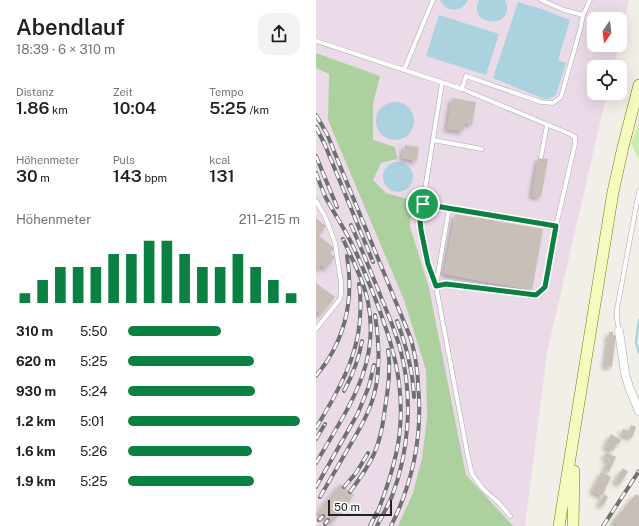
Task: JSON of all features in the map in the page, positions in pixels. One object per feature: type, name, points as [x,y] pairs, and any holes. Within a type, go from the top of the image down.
[{"type":"main road","points":[[559,526],[613,192],[639,85]]},
{"type":"main road","points":[[573,526],[575,427]]},
{"type":"street","points":[[619,331],[626,373],[639,411]]},
{"type":"lane","points":[[404,70],[433,0]]},
{"type":"lane","points":[[541,0],[564,10],[583,15]]},
{"type":"lane","points":[[462,90],[466,76],[541,102],[553,103],[561,96],[578,38],[583,15],[590,0]]},
{"type":"lane","points":[[316,42],[462,90],[570,134],[575,138],[556,226],[545,287],[536,295],[446,284],[436,286]]},
{"type":"lane","points":[[442,83],[420,221],[421,230],[428,264],[436,286],[472,474],[483,489],[510,516]]},
{"type":"lane","points":[[541,156],[547,125]]},
{"type":"lane","points":[[433,140],[482,149]]},
{"type":"lane","points":[[619,331],[617,309],[639,191]]},
{"type":"lane","points":[[316,201],[325,216],[335,243],[342,293],[340,299],[316,329]]},
{"type":"lane","points":[[423,204],[556,226]]},
{"type":"lane","points":[[436,286],[449,208]]},
{"type":"shaded area","points":[[316,0],[629,0],[626,12],[587,12],[587,52],[617,52],[615,60],[587,60],[587,100],[605,100],[547,353],[525,526],[316,526]]},
{"type":"green space","points":[[316,53],[380,76],[373,104],[373,140],[395,147],[397,159],[381,163],[373,180],[386,193],[412,200],[410,227],[429,288],[466,475],[513,526],[398,526],[413,493],[422,458],[427,418],[426,370],[404,300],[328,120],[329,74],[316,68]]},
{"type":"green space","points":[[639,122],[639,161],[631,143]]},
{"type":"water","points":[[440,0],[468,0],[462,7],[454,10],[446,7]]},
{"type":"water","points":[[479,0],[505,0],[507,9],[505,16],[499,20],[485,20],[479,16],[477,9]]},
{"type":"water","points":[[518,2],[570,20],[558,60],[566,63],[556,95],[549,99],[544,99],[493,78]]},
{"type":"water","points":[[439,15],[499,34],[486,75],[426,56]]},
{"type":"water","points":[[391,102],[399,102],[409,107],[413,114],[413,128],[409,135],[399,140],[391,140],[381,135],[379,132],[376,125],[376,117],[381,107],[384,105]]},
{"type":"water","points":[[398,162],[408,167],[413,177],[408,187],[398,192],[388,187],[383,177],[388,167]]},
{"type":"building","points":[[452,98],[476,102],[472,125],[465,123],[463,131],[447,129]]},
{"type":"building","points":[[405,145],[419,147],[417,161],[402,158]]},
{"type":"building","points":[[538,158],[548,159],[541,197],[532,196]]},
{"type":"building","points":[[455,214],[543,229],[532,290],[444,274]]},
{"type":"building","points":[[316,218],[326,226],[319,236],[334,248],[330,253],[335,257],[326,269],[321,265],[316,272]]},
{"type":"building","points":[[316,283],[335,297],[321,315],[316,311]]},
{"type":"building","points":[[609,332],[613,332],[613,335],[616,336],[612,367],[605,366]]},
{"type":"building","points":[[631,425],[636,427],[632,438],[621,434],[623,429],[629,431]]},
{"type":"building","points":[[611,434],[621,440],[619,444],[617,443],[613,451],[605,447]]},
{"type":"building","points":[[606,452],[616,457],[609,472],[604,470],[609,459],[604,457]]},
{"type":"building","points":[[623,468],[628,472],[620,484],[615,481]]},
{"type":"building","points":[[601,472],[611,477],[602,496],[592,491]]},
{"type":"building","points":[[340,484],[354,495],[332,523],[318,512]]},
{"type":"building","points":[[604,494],[608,497],[603,506],[599,504]]},
{"type":"building","points":[[636,494],[639,496],[639,526],[618,526],[613,521]]},
{"type":"waterway","points":[[639,320],[636,342],[639,353]]},
{"type":"railway","points":[[316,115],[327,134],[411,339],[415,357],[418,376],[419,403],[419,421],[415,457],[411,475],[399,509],[391,526]]},
{"type":"railway","points":[[316,127],[325,145],[373,262]]},
{"type":"railway","points":[[316,156],[337,207]]},
{"type":"railway","points":[[316,173],[326,198],[351,242],[364,270],[386,328],[399,381],[401,400],[399,438],[390,478],[376,516]]},
{"type":"railway","points":[[351,225],[397,337],[405,370],[407,388],[407,425],[402,461],[392,496],[377,526]]},
{"type":"railway","points":[[316,463],[339,425],[358,387],[370,346],[371,325],[364,286],[343,239]]},
{"type":"railway","points":[[316,376],[327,361],[341,334],[345,322],[349,296],[349,269],[347,256]]},
{"type":"railway","points":[[316,428],[336,394],[351,360],[360,324],[361,305],[359,284]]},
{"type":"railway","points":[[320,497],[360,428],[374,395],[378,375],[379,355],[375,315]]},
{"type":"railway","points":[[397,321],[408,358],[414,397]]},
{"type":"railway","points":[[344,391],[355,366],[362,341]]},
{"type":"railway","points":[[350,492],[370,462],[379,440],[388,386],[388,350]]},
{"type":"railway","points":[[316,487],[358,413],[369,386],[374,365]]},
{"type":"railway","points":[[316,439],[325,424]]},
{"type":"railway","points":[[344,487],[356,473],[368,453]]},
{"type":"railway","points":[[603,526],[639,471]]},
{"type":"railway","points":[[370,526],[377,512]]},
{"type":"railway","points":[[319,520],[323,516]]},
{"type":"railway","points":[[325,524],[328,520]]},
{"type":"route","points":[[423,204],[556,226],[545,287],[536,295],[446,284],[436,286],[428,264],[421,230],[420,221],[423,204]]}]
